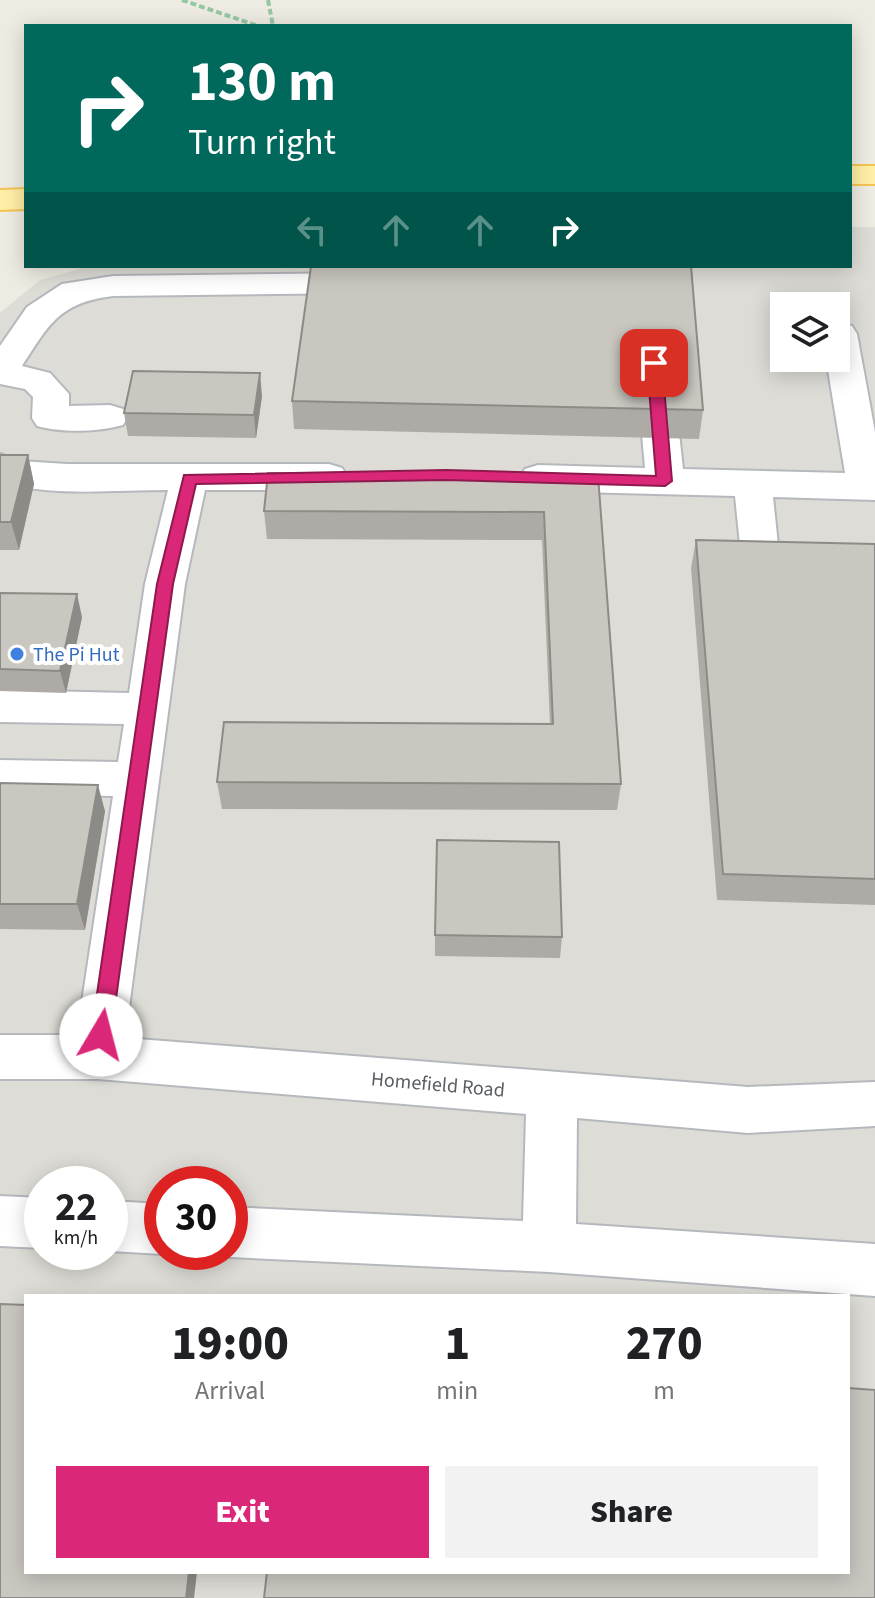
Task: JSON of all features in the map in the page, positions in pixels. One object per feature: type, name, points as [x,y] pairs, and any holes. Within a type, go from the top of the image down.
[{"type":"main road","points":[[852,175],[875,175]]},
{"type":"main road","points":[[0,200],[24,199]]},
{"type":"street","points":[[110,417],[50,418],[51,394],[37,381],[0,372],[39,314],[74,291],[128,285],[394,283]]},
{"type":"street","points":[[654,352],[665,481]]},
{"type":"street","points":[[508,477],[870,487],[847,372]]},
{"type":"street","points":[[0,466],[13,473],[67,477],[189,479],[371,476]]},
{"type":"street","points":[[98,1057],[165,584],[189,479]]},
{"type":"street","points":[[753,483],[759,545]]},
{"type":"street","points":[[0,706],[147,709]]},
{"type":"street","points":[[0,777],[137,779]]},
{"type":"street","name":"Homefield Road","points":[[0,1057],[98,1057],[748,1110],[875,1104]]},
{"type":"street","points":[[549,1247],[552,1094]]},
{"type":"street","points":[[0,1221],[24,1222]]},
{"type":"street","points":[[248,1233],[549,1247],[875,1270]]},
{"type":"path","points":[[182,0],[252,24]]},
{"type":"path","points":[[268,0],[273,24]]},
{"type":"shaded area","points":[[852,227],[875,227],[875,1598],[0,1598],[0,313],[40,280],[83,268],[852,268]]},
{"type":"building","points":[[311,268],[691,268],[703,410],[292,401]]},
{"type":"building","points":[[133,371],[260,373],[254,415],[124,413]]},
{"type":"building","points":[[0,455],[28,455],[11,522],[0,522]]},
{"type":"building","points":[[268,473],[598,475],[621,784],[217,782],[224,722],[553,724],[544,512],[264,511]]},
{"type":"building","points":[[696,540],[875,544],[875,879],[723,874]]},
{"type":"building","points":[[0,593],[77,594],[60,671],[0,669]]},
{"type":"building","points":[[0,783],[98,785],[77,904],[0,904]]},
{"type":"building","points":[[437,840],[559,842],[562,937],[435,935]]},
{"type":"building","points":[[0,1304],[24,1305],[24,1574],[189,1574],[186,1598],[0,1598]]},
{"type":"building","points":[[850,1388],[875,1390],[875,1598],[264,1598],[267,1574],[850,1574]]},
{"type":"place","name":"The Pi Hut","points":[[17,654]]},
{"type":"route","points":[[101,1035],[165,584],[189,479],[446,475],[665,481],[654,363]]}]
